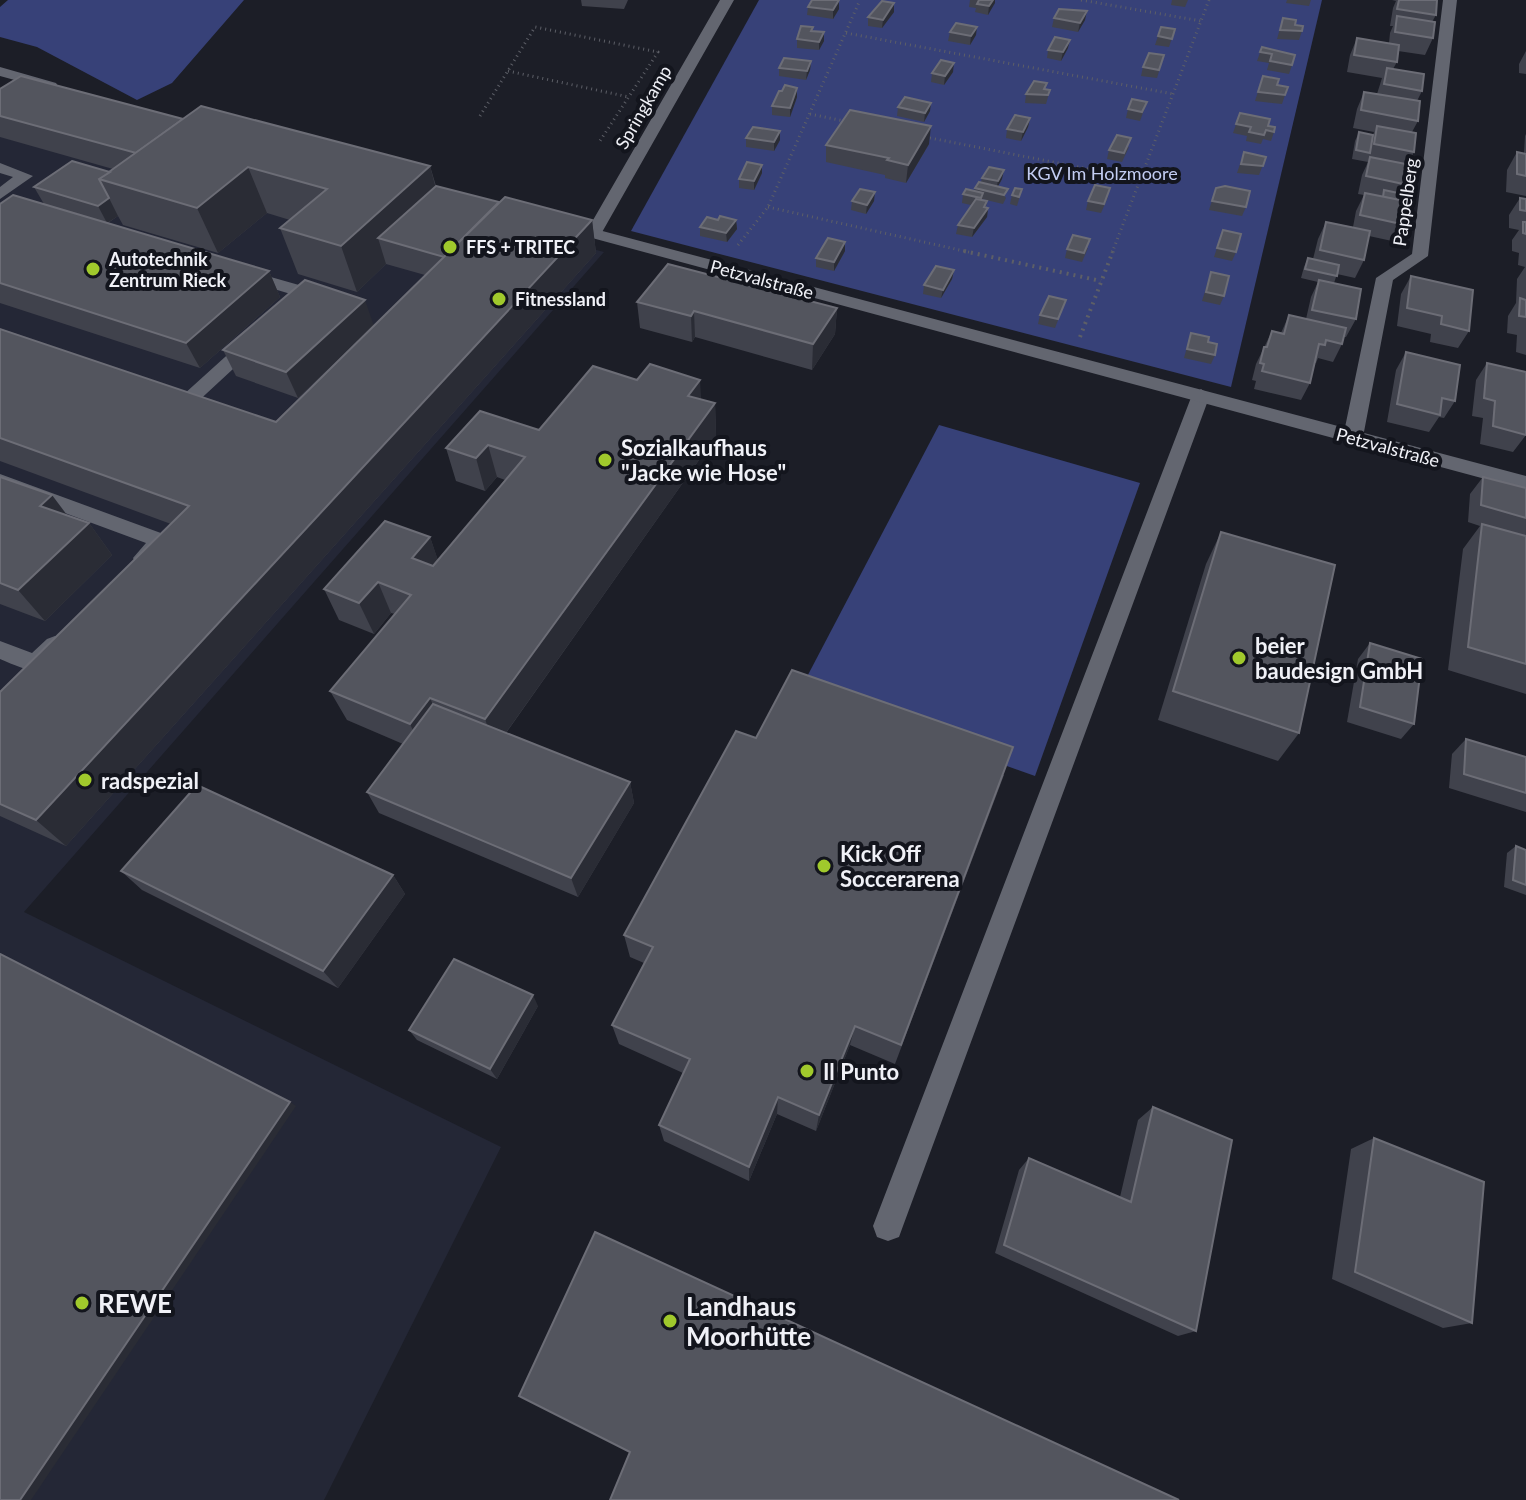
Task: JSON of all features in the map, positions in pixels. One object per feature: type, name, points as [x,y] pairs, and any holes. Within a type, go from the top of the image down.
[{"type":"street","name":"Springkamp","points":[[593,234],[727,0]]},
{"type":"street","name":"Pappelberg","points":[[1353,437],[1385,278],[1420,256],[1450,0]]},
{"type":"street","points":[[0,71],[72,92]]},
{"type":"street","points":[[10,96],[29,79]]},
{"type":"street","points":[[0,168],[25,176],[0,194]]},
{"type":"street","name":"Petzvalstraße","points":[[548,222],[1526,483]]},
{"type":"street","points":[[143,388],[186,402],[307,293],[230,270]]},
{"type":"street","points":[[888,1226],[1201,395]]},
{"type":"street","points":[[0,481],[162,541],[130,571]]},
{"type":"street","points":[[0,650],[36,664],[67,633]]},
{"type":"path","points":[[720,268],[768,207],[860,0]]},
{"type":"path","points":[[1081,0],[1201,21]]},
{"type":"path","points":[[1071,360],[1209,0]]},
{"type":"path","points":[[480,116],[535,27],[658,52],[598,144]]},
{"type":"path","points":[[846,33],[1173,94]]},
{"type":"path","points":[[508,71],[629,97]]},
{"type":"path","points":[[810,114],[855,123]]},
{"type":"path","points":[[915,135],[1140,179]]},
{"type":"path","points":[[768,207],[1101,281]]},
{"type":"shaded area","points":[[0,89],[604,252],[24,912],[501,1147],[324,1500],[0,1500]]},
{"type":"green space","points":[[8,0],[244,0],[172,83],[137,100],[37,47],[0,37],[0,7]]},
{"type":"green space","name":"KGV Im Holzmoore","points":[[759,0],[1322,0],[1231,387],[631,231]]},
{"type":"green space","points":[[939,425],[1140,483],[1035,776],[799,692]]},
{"type":"building","points":[[812,0],[839,0],[833,10],[808,7]]},
{"type":"building","points":[[979,0],[993,0],[989,6],[977,4]]},
{"type":"building","points":[[1399,0],[1437,0],[1436,15],[1397,9]]},
{"type":"building","points":[[882,1],[894,3],[883,20],[868,17]]},
{"type":"building","points":[[1059,9],[1087,11],[1080,23],[1054,18]]},
{"type":"building","points":[[1397,16],[1435,22],[1433,38],[1395,32]]},
{"type":"building","points":[[1283,18],[1296,20],[1295,25],[1303,26],[1302,31],[1280,30]]},
{"type":"building","points":[[956,23],[977,27],[971,36],[950,32]]},
{"type":"building","points":[[801,26],[824,32],[819,42],[797,39]]},
{"type":"building","points":[[1161,27],[1175,29],[1172,39],[1158,36]]},
{"type":"building","points":[[1055,37],[1070,40],[1063,52],[1048,50]]},
{"type":"building","points":[[1357,38],[1399,45],[1397,62],[1354,55]]},
{"type":"building","points":[[1262,47],[1295,55],[1292,65],[1270,61],[1272,54],[1260,52]]},
{"type":"building","points":[[1149,53],[1164,55],[1159,70],[1143,67]]},
{"type":"building","points":[[784,58],[811,61],[807,71],[779,68]]},
{"type":"building","points":[[941,60],[954,63],[945,76],[932,73]]},
{"type":"building","points":[[1387,68],[1424,74],[1422,91],[1384,84]]},
{"type":"building","points":[[21,76],[183,119],[136,153],[0,116],[0,89]]},
{"type":"building","points":[[1263,76],[1279,79],[1277,85],[1288,87],[1285,95],[1258,92]]},
{"type":"building","points":[[1034,81],[1047,83],[1044,89],[1050,90],[1048,95],[1026,94]]},
{"type":"building","points":[[785,85],[797,88],[790,108],[772,106],[779,91]]},
{"type":"building","points":[[1364,92],[1420,101],[1418,121],[1361,110]]},
{"type":"building","points":[[905,97],[931,103],[925,113],[898,107]]},
{"type":"building","points":[[1132,99],[1147,102],[1142,112],[1128,109]]},
{"type":"building","points":[[201,106],[430,166],[341,246],[280,228],[327,189],[248,167],[197,208],[99,179]]},
{"type":"building","points":[[850,110],[931,126],[908,165],[826,145]]},
{"type":"building","points":[[1240,113],[1270,119],[1268,126],[1275,127],[1274,132],[1266,130],[1264,135],[1249,132],[1251,127],[1236,124]]},
{"type":"building","points":[[1015,115],[1030,118],[1023,132],[1007,129]]},
{"type":"building","points":[[1377,126],[1416,133],[1414,152],[1374,144]]},
{"type":"building","points":[[753,127],[780,131],[774,142],[746,138]]},
{"type":"building","points":[[1359,132],[1373,135],[1370,153],[1356,150]]},
{"type":"building","points":[[1117,135],[1131,138],[1124,153],[1109,150]]},
{"type":"building","points":[[1244,152],[1266,157],[1263,166],[1241,164]]},
{"type":"building","points":[[1517,152],[1526,154],[1526,176],[1517,174]]},
{"type":"building","points":[[1370,157],[1411,165],[1408,185],[1366,176]]},
{"type":"building","points":[[72,161],[110,172],[99,179],[109,198],[98,206],[34,187]]},
{"type":"building","points":[[747,162],[762,165],[754,181],[739,179]]},
{"type":"building","points":[[989,167],[1004,170],[998,181],[982,178]]},
{"type":"building","points":[[979,182],[1008,189],[1004,195],[975,188]]},
{"type":"building","points":[[1095,185],[1110,188],[1104,204],[1088,201]]},
{"type":"building","points":[[436,186],[499,202],[444,257],[378,238]]},
{"type":"building","points":[[1225,186],[1250,191],[1246,207],[1212,201],[1216,188]]},
{"type":"building","points":[[1015,188],[1022,189],[1019,197],[1012,195]]},
{"type":"building","points":[[860,189],[875,192],[867,205],[852,201]]},
{"type":"building","points":[[966,189],[983,193],[981,198],[963,194]]},
{"type":"building","points":[[1384,190],[1403,194],[1402,201],[1383,197]]},
{"type":"building","points":[[1365,193],[1405,201],[1401,224],[1360,215]]},
{"type":"building","name":"Autotechnik Zentrum Rieck","points":[[13,195],[269,271],[186,343],[0,283],[0,204]]},
{"type":"building","points":[[505,197],[592,220],[36,820],[0,804],[0,692],[189,506],[0,438],[0,329],[276,422]]},
{"type":"building","points":[[1520,198],[1526,199],[1526,211],[1520,210]]},
{"type":"building","points":[[976,199],[987,201],[984,207],[988,208],[974,228],[958,225]]},
{"type":"building","points":[[720,216],[736,220],[726,233],[700,227],[707,217],[718,220]]},
{"type":"building","points":[[1326,222],[1370,231],[1364,260],[1320,250]]},
{"type":"building","points":[[1223,230],[1241,234],[1236,252],[1217,248]]},
{"type":"building","points":[[1073,235],[1090,239],[1084,253],[1067,249]]},
{"type":"building","points":[[828,238],[845,242],[834,262],[816,258]]},
{"type":"building","points":[[1308,258],[1339,265],[1337,276],[1305,269]]},
{"type":"building","points":[[668,264],[837,308],[813,344],[694,311],[691,316],[637,302]]},
{"type":"building","points":[[936,266],[954,270],[943,290],[924,285]]},
{"type":"building","points":[[1211,272],[1229,276],[1224,296],[1206,292]]},
{"type":"building","points":[[1411,276],[1473,290],[1469,331],[1441,324],[1442,316],[1407,308]]},
{"type":"building","points":[[305,280],[365,300],[286,372],[223,350]]},
{"type":"building","points":[[1319,280],[1361,289],[1356,319],[1312,310]]},
{"type":"building","points":[[1049,296],[1066,300],[1058,319],[1040,315]]},
{"type":"building","points":[[1520,298],[1526,300],[1526,317],[1519,316]]},
{"type":"building","points":[[1289,315],[1346,328],[1342,344],[1326,340],[1325,345],[1319,344],[1310,383],[1262,371],[1264,364],[1260,363],[1264,347],[1267,347],[1272,331],[1284,334]]},
{"type":"building","points":[[1191,333],[1209,337],[1208,342],[1217,344],[1215,355],[1187,349]]},
{"type":"building","points":[[1406,352],[1460,365],[1455,401],[1442,398],[1440,415],[1397,404]]},
{"type":"building","points":[[1487,363],[1526,372],[1526,435],[1493,426],[1495,401],[1484,398]]},
{"type":"building","points":[[650,364],[700,380],[688,396],[715,403],[485,719],[430,698],[410,724],[330,691],[411,595],[378,582],[359,603],[324,589],[385,521],[430,537],[412,558],[433,566],[525,457],[488,445],[476,458],[446,448],[480,411],[539,430],[593,366],[637,380]]},
{"type":"building","points":[[0,477],[52,495],[40,506],[89,523],[18,590],[0,583]]},
{"type":"building","points":[[1483,477],[1526,488],[1526,518],[1481,505]]},
{"type":"building","points":[[1482,524],[1526,536],[1526,664],[1468,647]]},
{"type":"building","name":"beier baudesign GmbH","points":[[1221,532],[1335,565],[1299,733],[1173,691]]},
{"type":"building","points":[[1370,643],[1422,659],[1414,724],[1360,707]]},
{"type":"building","name":"Kick Off Soccerarena","points":[[792,670],[1013,747],[901,1045],[855,1026],[819,1115],[778,1097],[749,1167],[659,1125],[690,1059],[612,1025],[653,947],[624,935],[736,731],[756,738]]},
{"type":"building","points":[[433,704],[630,782],[571,878],[367,792]]},
{"type":"building","points":[[1466,739],[1526,757],[1526,793],[1464,774]]},
{"type":"building","points":[[197,785],[393,875],[323,971],[121,871]]},
{"type":"building","points":[[1516,846],[1526,850],[1526,885],[1513,880]]},
{"type":"building","name":"REWE","points":[[0,954],[290,1102],[20,1500],[0,1500]]},
{"type":"building","points":[[454,959],[533,995],[490,1069],[409,1030]]},
{"type":"building","points":[[1153,1107],[1232,1140],[1196,1331],[1004,1245],[1029,1158],[1131,1202]]},
{"type":"building","points":[[1374,1138],[1484,1182],[1472,1323],[1355,1272]]},
{"type":"building","name":"Landhaus Moorhütte","points":[[595,1232],[1179,1500],[610,1500],[630,1452],[519,1396]]},
{"type":"place","name":"FFS + TRITEC","points":[[450,247]]},
{"type":"place","name":"Autotechnik Zentrum Rieck","points":[[93,269]]},
{"type":"place","name":"Fitnessland","points":[[499,299]]},
{"type":"place","name":"Sozialkaufhaus \"Jacke wie Hose\"","points":[[605,460]]},
{"type":"place","name":"beier baudesign GmbH","points":[[1239,658]]},
{"type":"place","name":"radspezial","points":[[85,780]]},
{"type":"place","name":"Kick Off Soccerarena","points":[[824,866]]},
{"type":"place","name":"Il Punto","points":[[807,1071]]},
{"type":"place","name":"REWE","points":[[82,1303]]},
{"type":"place","name":"Landhaus Moorhütte","points":[[670,1321]]}]
